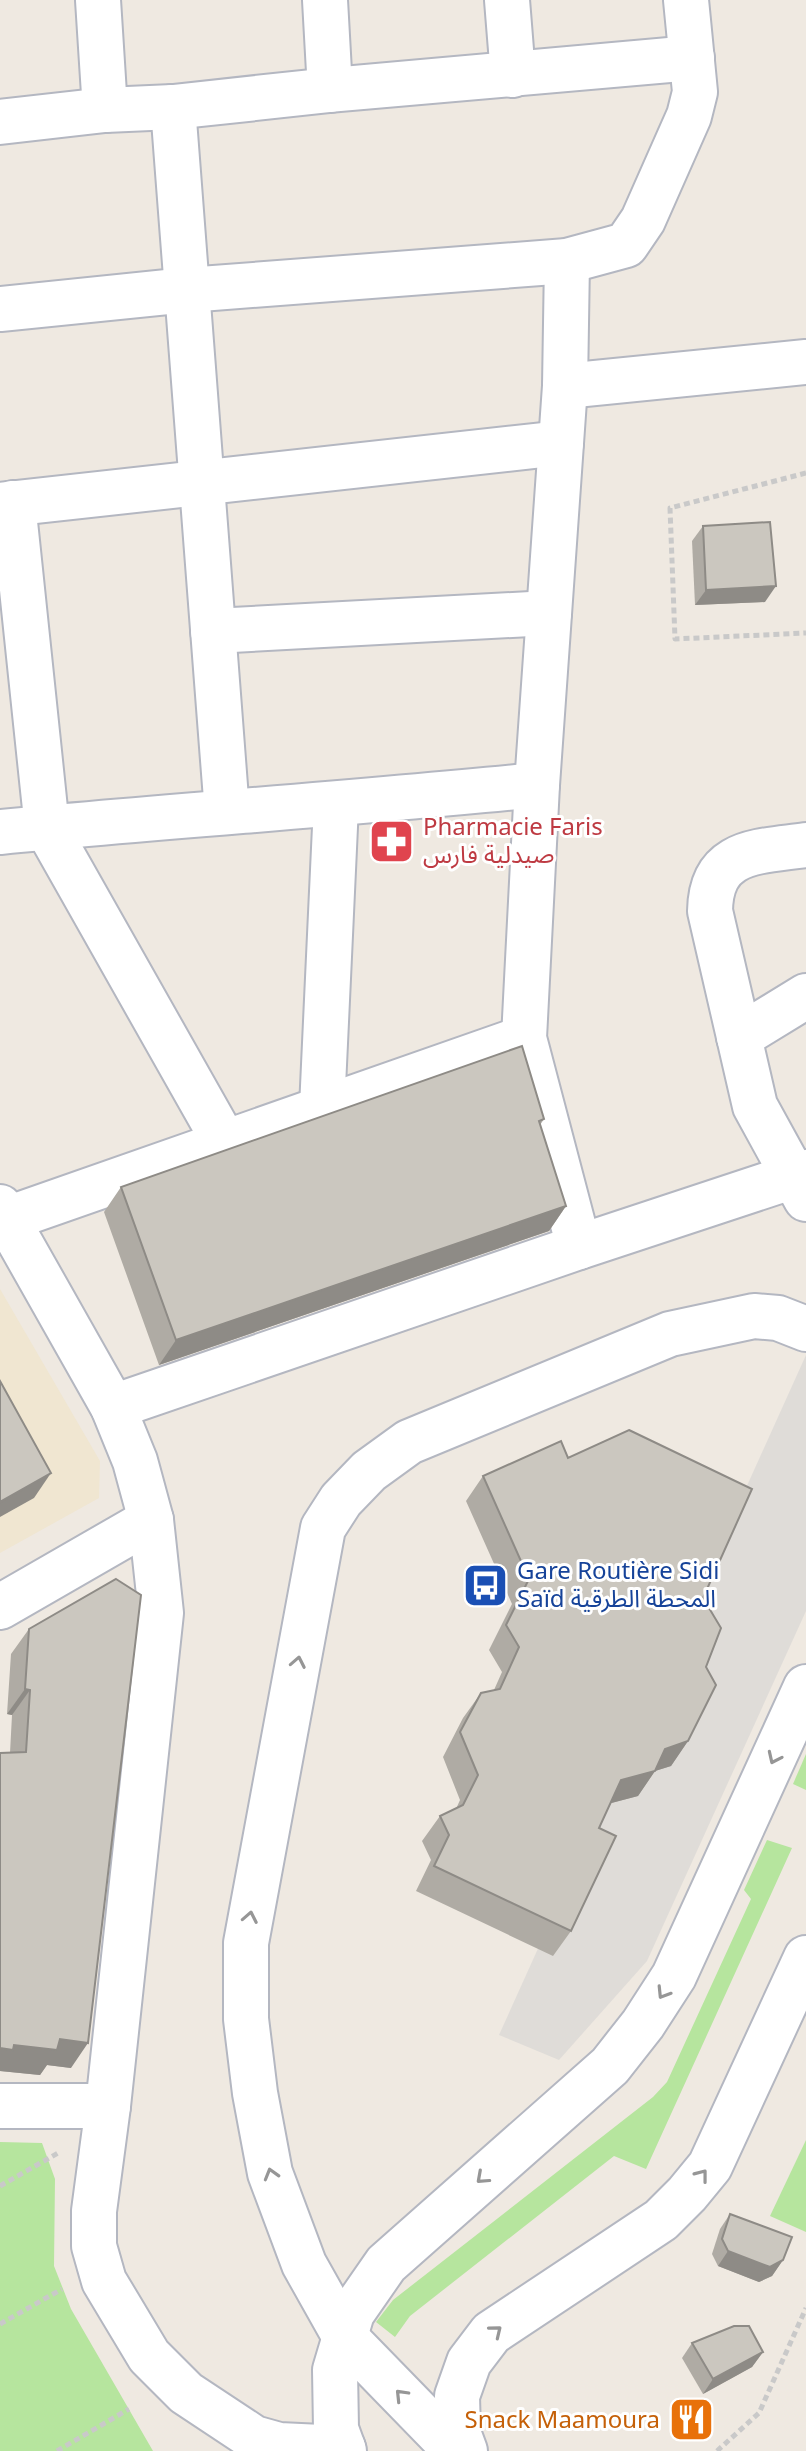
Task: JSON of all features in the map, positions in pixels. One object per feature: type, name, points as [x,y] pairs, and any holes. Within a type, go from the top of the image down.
[{"type":"street","points":[[98,0],[105,110]]},
{"type":"street","points":[[325,0],[330,90]]},
{"type":"street","points":[[507,0],[513,75]]},
{"type":"street","points":[[0,309],[187,290],[567,261],[626,245],[643,220],[689,116],[695,92],[686,0]]},
{"type":"street","points":[[0,122],[692,58]]},
{"type":"street","points":[[173,107],[227,812]]},
{"type":"street","points":[[567,261],[565,386],[537,785],[524,1038],[579,1247]]},
{"type":"street","points":[[565,386],[806,362]]},
{"type":"street","points":[[225,1143],[47,828],[7,504],[561,443]]},
{"type":"street","points":[[213,631],[549,613]]},
{"type":"street","points":[[0,832],[537,785]]},
{"type":"street","points":[[322,1108],[336,805]]},
{"type":"street","points":[[113,1407],[579,1247],[802,1183],[755,1106],[710,911],[710,894],[716,877],[728,863],[743,855],[806,845]]},
{"type":"street","points":[[739,1037],[806,996]]},
{"type":"street","points":[[524,1038],[225,1143],[4,1213],[113,1407],[135,1461],[151,1520],[161,1613],[94,2211],[94,2246],[104,2281],[149,2356],[186,2393],[254,2438],[279,2445],[343,2449],[336,2429],[335,2370],[352,2313],[386,2264],[610,2066],[643,2024],[674,1976],[806,1687]]},
{"type":"street","points":[[456,2451],[345,2337],[304,2264],[270,2173],[255,2093],[246,2019],[246,1943],[323,1528],[341,1500],[369,1471],[409,1442],[670,1334],[754,1316],[778,1318],[806,1329]]},
{"type":"street","points":[[0,1607],[151,1520]]},
{"type":"street","points":[[465,2451],[458,2432],[457,2396],[469,2362],[491,2333],[661,2220],[687,2194],[710,2166],[806,1958]]},
{"type":"street","points":[[0,2106],[108,2106]]},
{"type":"path","points":[[806,473],[670,508],[675,639],[806,633]]},
{"type":"path","points":[[0,2186],[58,2153]]},
{"type":"path","points":[[0,2324],[63,2288]]},
{"type":"path","points":[[717,2451],[759,2413],[806,2308]]},
{"type":"path","points":[[57,2451],[129,2409]]},
{"type":"shaded area","points":[[0,1289],[100,1461],[99,1498],[0,1553]]},
{"type":"shaded area","points":[[806,1355],[806,1611],[647,1961],[559,2060],[499,2035]]},
{"type":"green space","points":[[806,1754],[806,1790],[793,1784]]},
{"type":"green space","points":[[767,1840],[792,1848],[646,2169],[614,2156],[410,2316],[395,2337],[376,2322],[393,2300],[653,2097],[667,2082],[751,1899],[744,1890]]},
{"type":"green space","points":[[806,2140],[806,2232],[770,2216]]},
{"type":"green space","points":[[0,2142],[42,2143],[55,2179],[54,2266],[71,2309],[153,2451],[0,2451]]},
{"type":"building","points":[[770,522],[776,586],[706,590],[703,526]]},
{"type":"building","points":[[522,1046],[544,1119],[539,1121],[566,1206],[176,1340],[121,1187]]},
{"type":"building","points":[[0,1381],[51,1473],[0,1502]]},
{"type":"building","points":[[629,1430],[752,1489],[703,1598],[721,1628],[706,1667],[716,1685],[688,1741],[665,1749],[655,1771],[621,1780],[599,1828],[616,1836],[571,1931],[434,1866],[449,1835],[440,1816],[463,1805],[478,1775],[460,1732],[481,1693],[500,1689],[519,1647],[506,1625],[529,1579],[483,1476],[561,1441],[568,1458]]},
{"type":"building","points":[[116,1579],[141,1595],[88,2043],[60,2039],[57,2050],[14,2045],[13,2050],[0,2048],[0,1753],[26,1752],[30,1690],[25,1689],[29,1629]]},
{"type":"building","points":[[730,2214],[792,2237],[783,2260],[770,2267],[728,2251],[722,2239]]},
{"type":"building","points":[[734,2326],[749,2326],[763,2352],[713,2379],[692,2343]]},
{"type":"place","name":"Pharmacie Faris صيدلية فارس","points":[[392,841]]},
{"type":"place","name":"Gare Routière Sidi Saïd المحطة الطرقية","points":[[486,1585]]},
{"type":"place","name":"Snack Maamoura","points":[[691,2420]]}]
